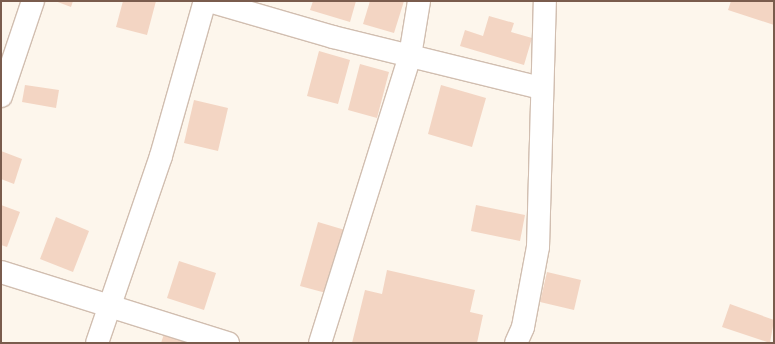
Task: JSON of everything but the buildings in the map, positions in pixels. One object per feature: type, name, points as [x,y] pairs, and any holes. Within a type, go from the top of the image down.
[{"type":"street","points":[[1,96],[33,1]]},
{"type":"street","points":[[97,343],[161,156],[204,1]]},
{"type":"street","points":[[209,1],[410,56],[541,88]]},
{"type":"street","points":[[320,343],[410,56],[419,1]]},
{"type":"street","points":[[516,343],[523,328],[538,247],[541,88],[545,1]]},
{"type":"street","points":[[1,272],[228,343]]}]
